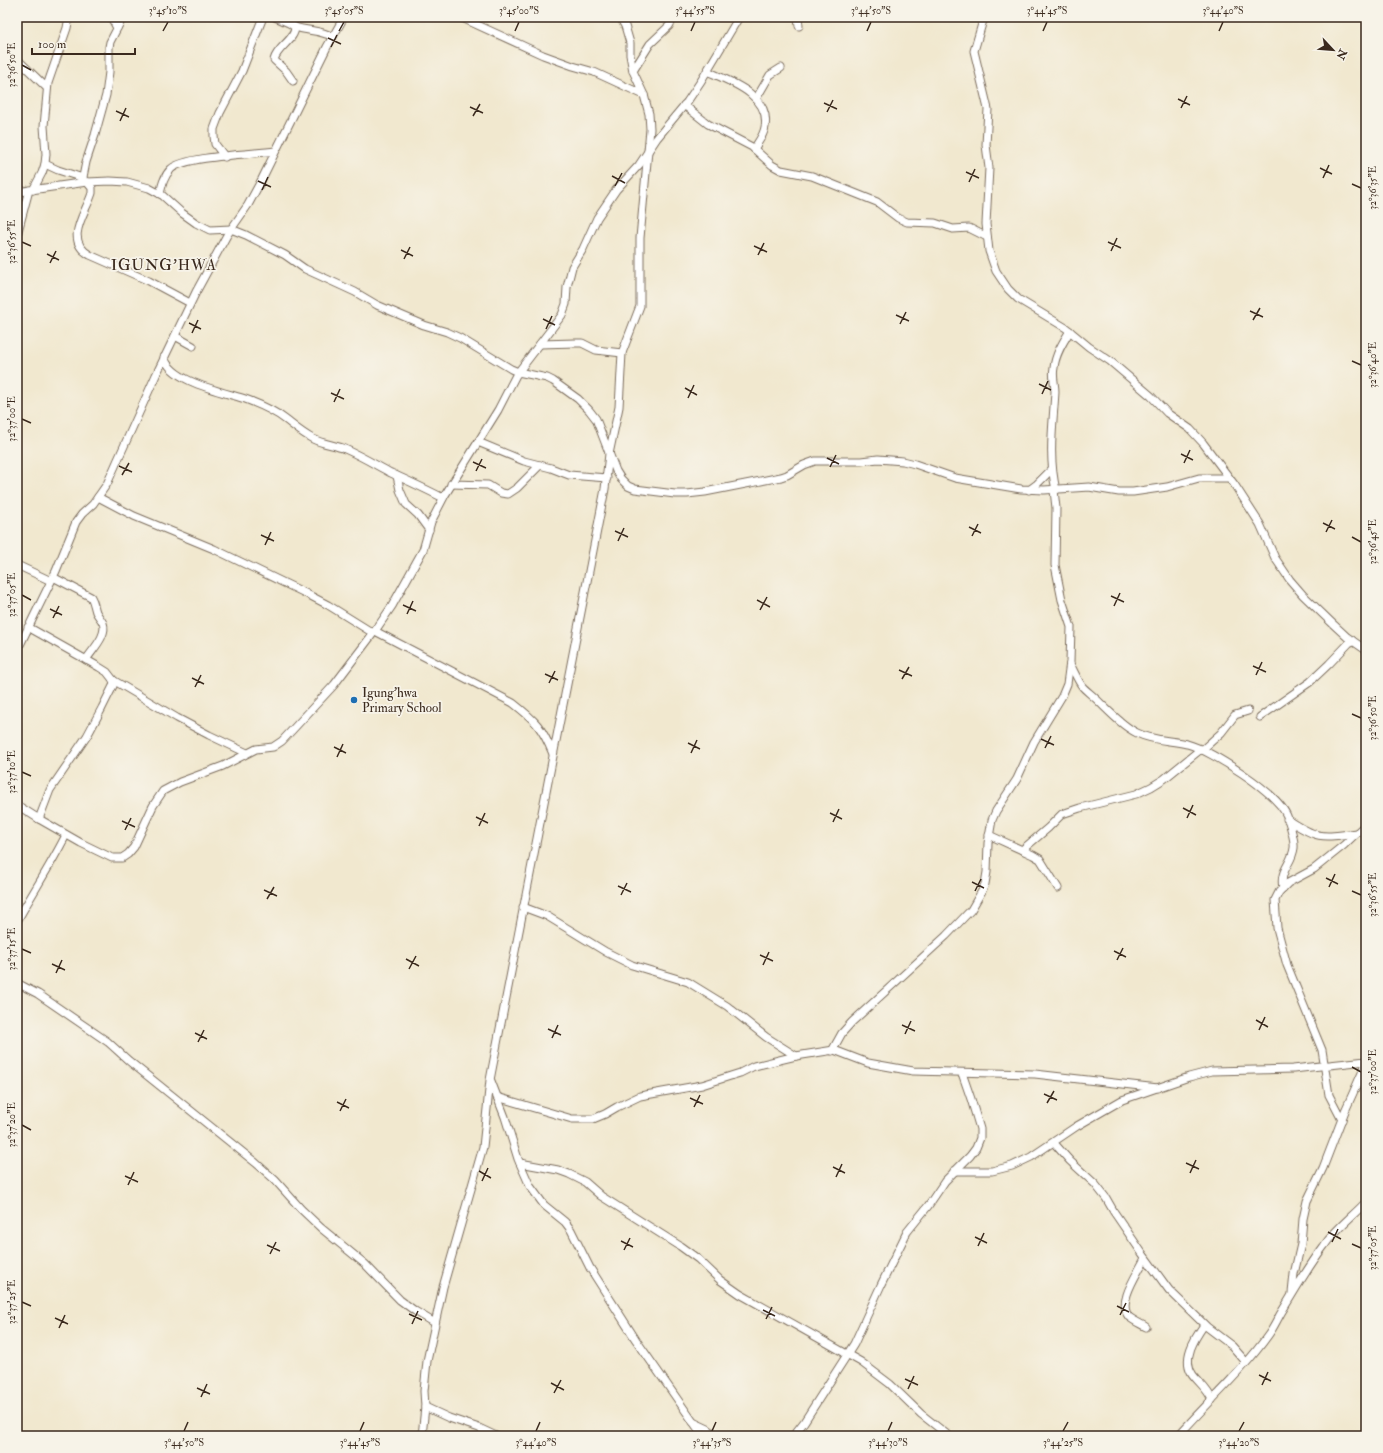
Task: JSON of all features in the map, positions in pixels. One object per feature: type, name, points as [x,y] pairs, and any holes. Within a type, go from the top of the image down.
[{"type":"street","points":[[17,235],[31,190],[42,173],[45,164],[46,154],[44,126],[47,88],[67,28],[69,17]]},
{"type":"street","points":[[111,17],[117,28]]},
{"type":"street","points":[[84,181],[86,162],[96,135],[106,95],[109,72],[109,47],[123,17]]},
{"type":"street","points":[[224,156],[215,144],[214,129],[220,113],[242,71],[263,17]]},
{"type":"street","points":[[275,17],[290,23],[295,27],[306,30],[321,31],[333,36]]},
{"type":"street","points":[[17,651],[52,579],[76,522],[98,497],[107,484],[190,303],[214,258],[248,205],[344,17]]},
{"type":"street","points":[[460,17],[543,55],[594,72],[644,95]]},
{"type":"street","points":[[422,1436],[426,1407],[424,1391],[426,1361],[443,1287],[483,1148],[490,1080],[607,478],[609,454],[619,407],[622,353],[636,317],[640,300],[640,238],[646,156],[650,129],[649,114],[644,95],[633,71],[629,40],[625,26],[620,17]]},
{"type":"street","points":[[633,71],[650,44],[669,26],[674,17]]},
{"type":"street","points":[[17,804],[66,835],[112,858],[122,858],[134,847],[152,806],[163,791],[180,782],[224,766],[256,749],[273,747],[282,741],[334,686],[392,606],[419,558],[443,498],[498,410],[518,372],[557,323],[565,308],[568,280],[572,267],[583,249],[597,218],[616,190],[639,165],[657,138],[684,105],[707,71],[739,17]]},
{"type":"street","points":[[798,17],[799,26]]},
{"type":"street","points":[[984,17],[974,51],[988,109],[986,145],[989,168],[986,224],[989,251],[996,271],[1008,289],[1018,300],[1045,314],[1070,331],[1110,361],[1151,396],[1167,413],[1190,429],[1203,443],[1229,478],[1260,524],[1275,558],[1290,580],[1303,595],[1352,640],[1366,650]]},
{"type":"street","points":[[293,82],[286,71],[274,60],[278,51],[291,37],[295,27]]},
{"type":"street","points":[[17,59],[47,88]]},
{"type":"street","points":[[756,99],[770,75],[777,69],[781,68]]},
{"type":"street","points":[[707,71],[743,89],[756,99],[761,106],[766,123],[762,136],[754,149]]},
{"type":"street","points":[[684,105],[708,124],[742,141],[754,149],[772,165],[781,170],[812,176],[877,202],[902,220],[913,223],[935,223],[953,229],[969,228],[987,237]]},
{"type":"street","points":[[160,194],[163,181],[167,174],[172,168],[180,164],[194,160],[275,151]]},
{"type":"street","points":[[45,164],[84,181],[92,188],[92,193],[77,231],[78,242],[82,250],[149,281],[190,303]]},
{"type":"street","points":[[17,192],[84,181],[127,182],[149,188],[160,194],[191,220],[210,230],[232,229],[246,234],[285,255],[306,269],[355,292],[377,305],[424,325],[454,335],[518,372],[547,378],[578,399],[589,410],[596,419],[609,454],[619,475],[628,486],[636,489],[675,494],[706,492],[770,480],[787,475],[804,465],[815,461],[861,461],[878,459],[903,461],[964,480],[1029,490],[1055,490],[1089,487],[1119,492],[1133,492],[1167,487],[1199,478],[1229,478]]},
{"type":"street","points":[[832,1051],[842,1033],[852,1022],[946,936],[971,910],[985,884],[989,835],[992,820],[996,811],[1017,779],[1034,742],[1062,696],[1069,674],[1071,627],[1062,600],[1055,565],[1056,508],[1052,469],[1051,429],[1055,389],[1053,369],[1056,358],[1070,331]]},
{"type":"street","points":[[174,336],[193,346]]},
{"type":"street","points":[[540,344],[576,342],[582,343],[596,350],[622,353]]},
{"type":"street","points":[[164,357],[166,364],[187,378],[210,388],[237,396],[261,406],[277,414],[300,432],[315,440],[344,449],[443,498]]},
{"type":"street","points":[[478,442],[524,461],[551,468],[572,476],[607,478]]},
{"type":"street","points":[[451,484],[488,485],[501,493],[508,494],[517,488],[540,465]]},
{"type":"street","points":[[1029,490],[1038,484],[1052,469]]},
{"type":"street","points":[[397,476],[400,490],[406,504],[418,515],[429,530]]},
{"type":"street","points":[[98,497],[134,516],[220,552],[307,594],[374,632],[513,704],[532,718],[541,728],[553,754]]},
{"type":"street","points":[[17,565],[91,597],[94,601],[96,611],[104,624],[104,629],[98,643],[86,660]]},
{"type":"street","points":[[28,627],[107,672],[113,680],[196,728],[248,753]]},
{"type":"street","points":[[1260,717],[1310,682],[1352,640]]},
{"type":"street","points":[[1070,664],[1082,686],[1118,719],[1135,732],[1147,738],[1188,745],[1201,749],[1243,773],[1276,800],[1288,819],[1294,848],[1283,872],[1283,888]]},
{"type":"street","points":[[39,819],[50,790],[87,736],[113,686],[113,680]]},
{"type":"street","points":[[1022,850],[1062,814],[1136,794],[1151,787],[1164,779],[1221,733],[1235,715],[1248,711]]},
{"type":"street","points":[[1288,819],[1307,832],[1318,836],[1329,837],[1356,833]]},
{"type":"street","points":[[1342,1120],[1329,1095],[1321,1045],[1287,965],[1275,912],[1275,900],[1283,888],[1314,869],[1344,845],[1366,824]]},
{"type":"street","points":[[17,921],[28,899],[49,867],[66,835]]},
{"type":"street","points":[[989,835],[1040,859],[1058,888]]},
{"type":"street","points":[[523,907],[547,916],[606,952],[632,965],[688,982],[727,1006],[766,1037],[796,1056]]},
{"type":"street","points":[[17,984],[38,994],[108,1042],[129,1061],[256,1163],[275,1180],[301,1209],[321,1228],[365,1264],[400,1300],[435,1323]]},
{"type":"street","points":[[497,1096],[572,1119],[592,1119],[640,1096],[702,1085],[740,1073],[754,1066],[796,1056],[834,1050],[868,1063],[912,1071],[1035,1074],[1158,1088]]},
{"type":"street","points":[[954,1171],[992,1171],[1012,1166],[1031,1157],[1089,1119],[1122,1100],[1189,1077],[1212,1071],[1293,1069],[1366,1062],[1323,1168],[1307,1201],[1303,1219],[1301,1244],[1292,1285],[1292,1295]]},
{"type":"street","points":[[793,1436],[804,1422],[860,1332],[881,1284],[907,1232],[928,1206],[945,1181],[970,1156],[980,1138],[980,1129],[962,1073]]},
{"type":"street","points":[[490,1080],[508,1124],[520,1163],[530,1186],[544,1205],[565,1222],[571,1230],[590,1268],[636,1340],[703,1436]]},
{"type":"street","points":[[1054,1143],[1070,1161],[1096,1184],[1145,1258],[1169,1290],[1204,1325],[1232,1346],[1246,1362]]},
{"type":"street","points":[[520,1163],[558,1170],[580,1179],[592,1187],[601,1196],[680,1246],[698,1259],[720,1280],[740,1294],[861,1362],[890,1384],[921,1414],[949,1436]]},
{"type":"street","points":[[1178,1436],[1246,1362],[1270,1333],[1324,1245],[1339,1227],[1366,1202]]},
{"type":"street","points":[[1145,1258],[1132,1282],[1126,1297],[1125,1305],[1129,1316],[1146,1327]]},
{"type":"street","points":[[1204,1325],[1192,1345],[1189,1362],[1192,1374],[1208,1391],[1212,1400]]},
{"type":"street","points":[[426,1407],[449,1418],[479,1428],[496,1436]]},
{"type":"street","points":[[693,1422],[708,1428],[717,1436]]},
{"type":"place","name":"Igung'hwa Primary School","points":[[354,700]]},
{"type":"district","name":"IGUNG'HWA","points":[[164,265]]}]
